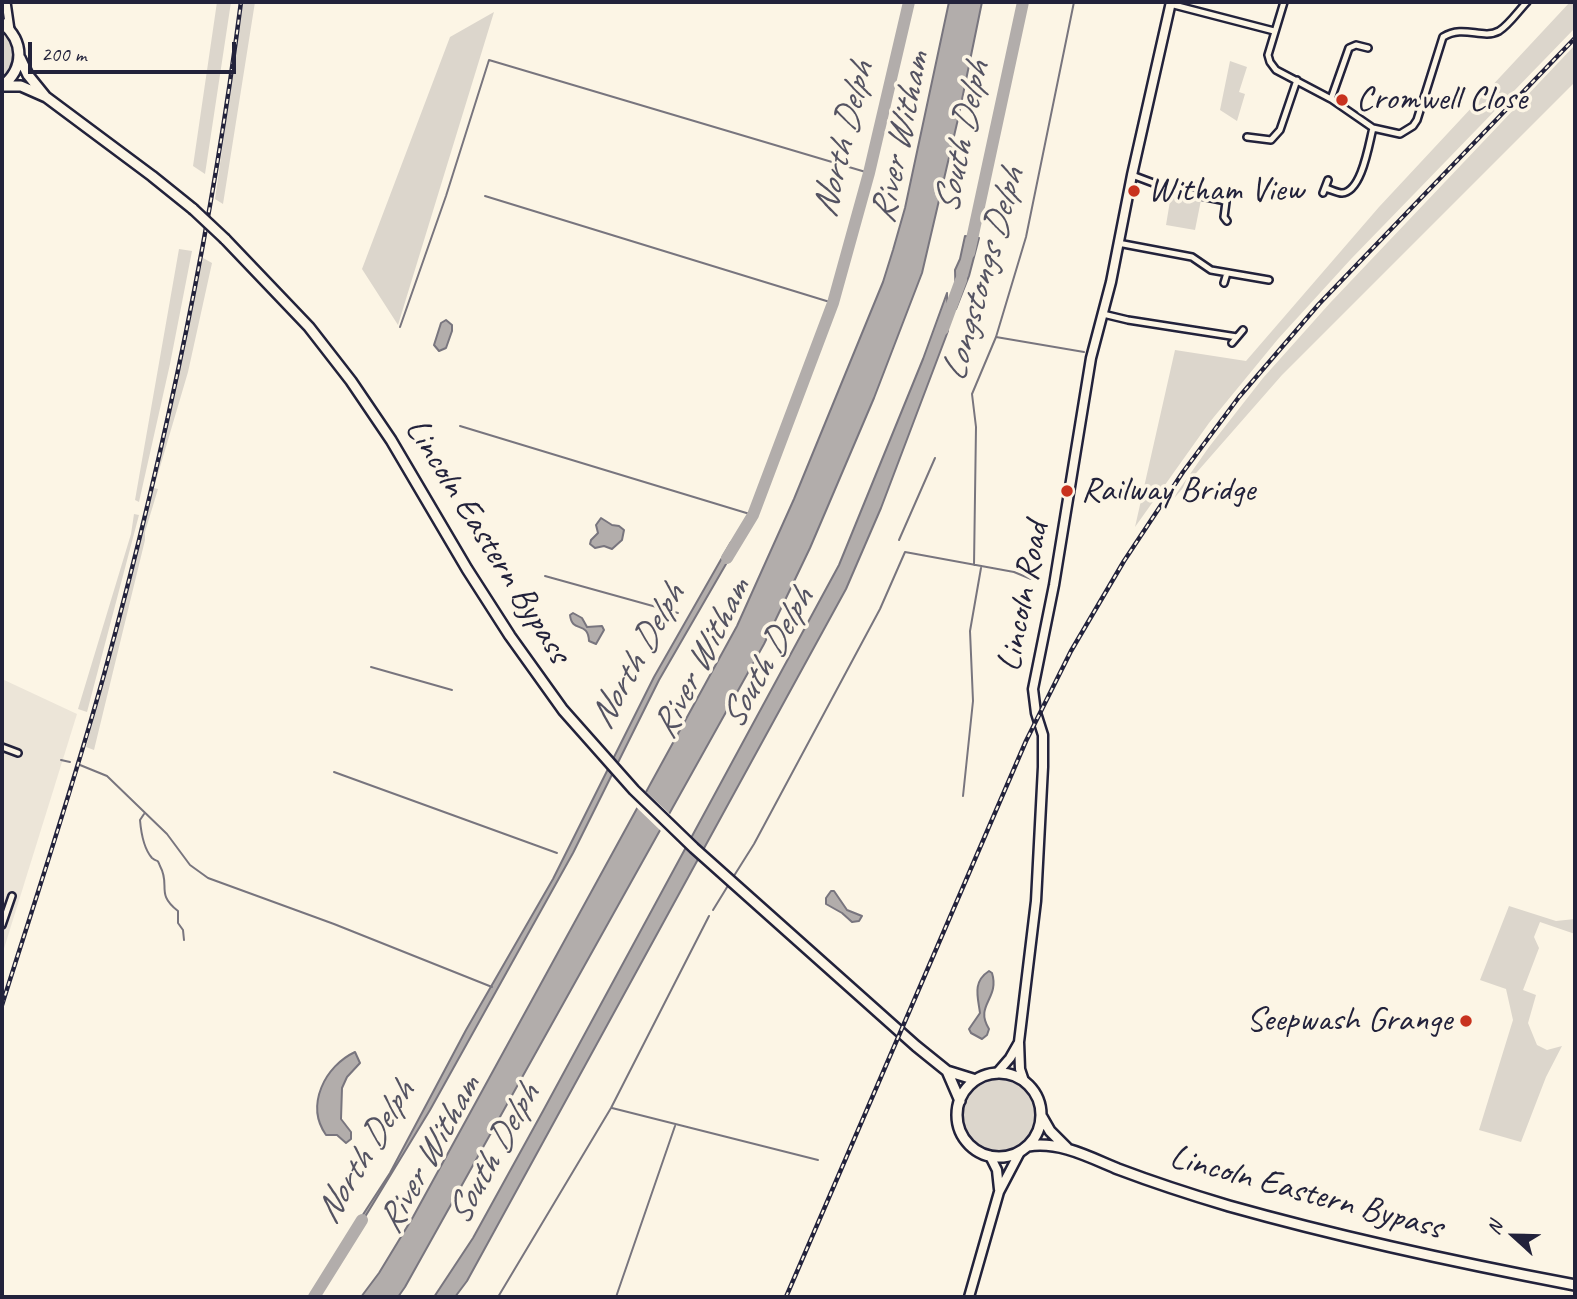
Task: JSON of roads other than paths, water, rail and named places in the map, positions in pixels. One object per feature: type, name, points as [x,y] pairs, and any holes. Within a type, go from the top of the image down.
[{"type":"highway","points":[[2,23],[10,30]]},
{"type":"highway","name":"Lincoln Eastern Bypass","points":[[10,30],[28,75],[46,97]]},
{"type":"highway","points":[[2,86],[14,73],[19,57]]},
{"type":"highway","name":"Lincoln Eastern Bypass","points":[[2,86],[21,86],[46,97],[152,176],[225,239],[309,327],[351,382],[391,440],[474,580],[563,710],[634,790],[754,902],[947,1071],[976,1080]]},
{"type":"highway","name":"Lincoln Eastern Bypass","points":[[947,1071],[960,1101]]},
{"type":"highway","points":[[997,1073],[1014,1075],[1024,1081],[1037,1096],[1041,1115],[1038,1132],[1024,1149],[1008,1156],[990,1156],[974,1149],[962,1135],[957,1118],[960,1101],[966,1089],[976,1080],[997,1073]]},
{"type":"highway","name":"Lincoln Eastern Bypass","points":[[1041,1115],[1050,1131],[1067,1148]]},
{"type":"highway","name":"Lincoln Eastern Bypass","points":[[1024,1149],[1039,1144],[1067,1148],[1130,1173],[1229,1205],[1452,1262],[1575,1285]]},
{"type":"main road","name":"Lincoln Road","points":[[1024,1081],[1020,1069],[1019,1042],[1036,901],[1043,767],[1043,735],[1036,713],[1033,689],[1054,585],[1091,358],[1103,314],[1170,3]]},
{"type":"main road","name":"Lincoln Road","points":[[997,1073],[1019,1042]]},
{"type":"main road","points":[[969,1297],[999,1192],[1024,1149]]},
{"type":"main road","points":[[990,1156],[997,1170],[999,1192]]},
{"type":"street","points":[[6,2],[10,30]]},
{"type":"street","points":[[1284,2],[1268,55],[1276,70],[1331,99],[1373,128],[1400,134],[1413,126],[1443,37],[1452,31],[1499,31],[1527,2]]},
{"type":"street","points":[[1170,3],[1274,31]]},
{"type":"street","points":[[1331,99],[1349,48],[1356,45],[1368,48]]},
{"type":"street","points":[[1247,137],[1271,140],[1280,130],[1297,80]]},
{"type":"street","points":[[1328,180],[1324,190],[1342,193],[1352,189],[1358,181],[1373,128]]},
{"type":"street","points":[[1132,175],[1172,190],[1226,202],[1224,217],[1227,221]]},
{"type":"street","points":[[1118,243],[1192,257],[1211,270],[1269,280]]},
{"type":"street","points":[[1224,283],[1227,273]]},
{"type":"street","points":[[1103,314],[1237,337]]},
{"type":"street","points":[[1231,343],[1243,330]]},
{"type":"street","points":[[2,747],[18,753]]},
{"type":"street","points":[[2,923],[12,896]]},
{"type":"waterway","name":"North Delph","points":[[727,558],[753,515],[833,303],[869,173],[909,2]]},
{"type":"waterway","name":"South Delph","points":[[969,253],[1023,2]]},
{"type":"waterway","name":"Longstongs Delph","points":[[974,565],[976,427],[972,394],[996,337],[1026,237],[1074,2]]},
{"type":"waterway","name":"River Witham","points":[[400,327],[446,196],[489,60],[869,173]]},
{"type":"waterway","points":[[485,196],[833,303]]},
{"type":"waterway","name":"South Delph","points":[[943,329],[961,280]]},
{"type":"waterway","points":[[996,337],[1084,352]]},
{"type":"waterway","points":[[460,426],[753,515]]},
{"type":"waterway","points":[[899,540],[935,458]]},
{"type":"waterway","points":[[732,879],[754,844],[880,609],[905,552],[1014,572],[1031,579]]},
{"type":"waterway","points":[[963,796],[973,701],[970,631],[981,568]]},
{"type":"waterway","points":[[545,576],[678,613]]},
{"type":"waterway","points":[[371,667],[452,690]]},
{"type":"waterway","points":[[61,760],[70,762]]},
{"type":"waterway","points":[[80,765],[107,776],[167,834],[190,865],[208,878],[334,924],[492,987]]},
{"type":"waterway","points":[[334,772],[557,853]]},
{"type":"waterway","points":[[144,814],[140,820],[145,845],[163,873],[165,894],[178,911],[178,923],[183,930],[184,940]]},
{"type":"waterway","points":[[713,910],[729,884]]},
{"type":"waterway","points":[[498,1297],[611,1108],[709,916]]},
{"type":"waterway","points":[[612,1108],[818,1160]]},
{"type":"waterway","points":[[616,1297],[675,1126]]},
{"type":"waterway","name":"North Delph","points":[[314,1297],[362,1220]]},
{"type":"railway","points":[[2,1005],[93,713],[127,588],[167,422],[216,171],[241,2]]},
{"type":"railway","points":[[786,1297],[1026,741],[1071,651],[1124,561],[1183,472],[1239,397],[1319,304],[1575,38]]},
{"type":"place","name":"Cromwell Close","points":[[1342,100]]},
{"type":"place","name":"Witham View","points":[[1134,191]]},
{"type":"place","name":"Railway Bridge","points":[[1067,491]]},
{"type":"place","name":"Seepwash Grange","points":[[1466,1021]]}]
